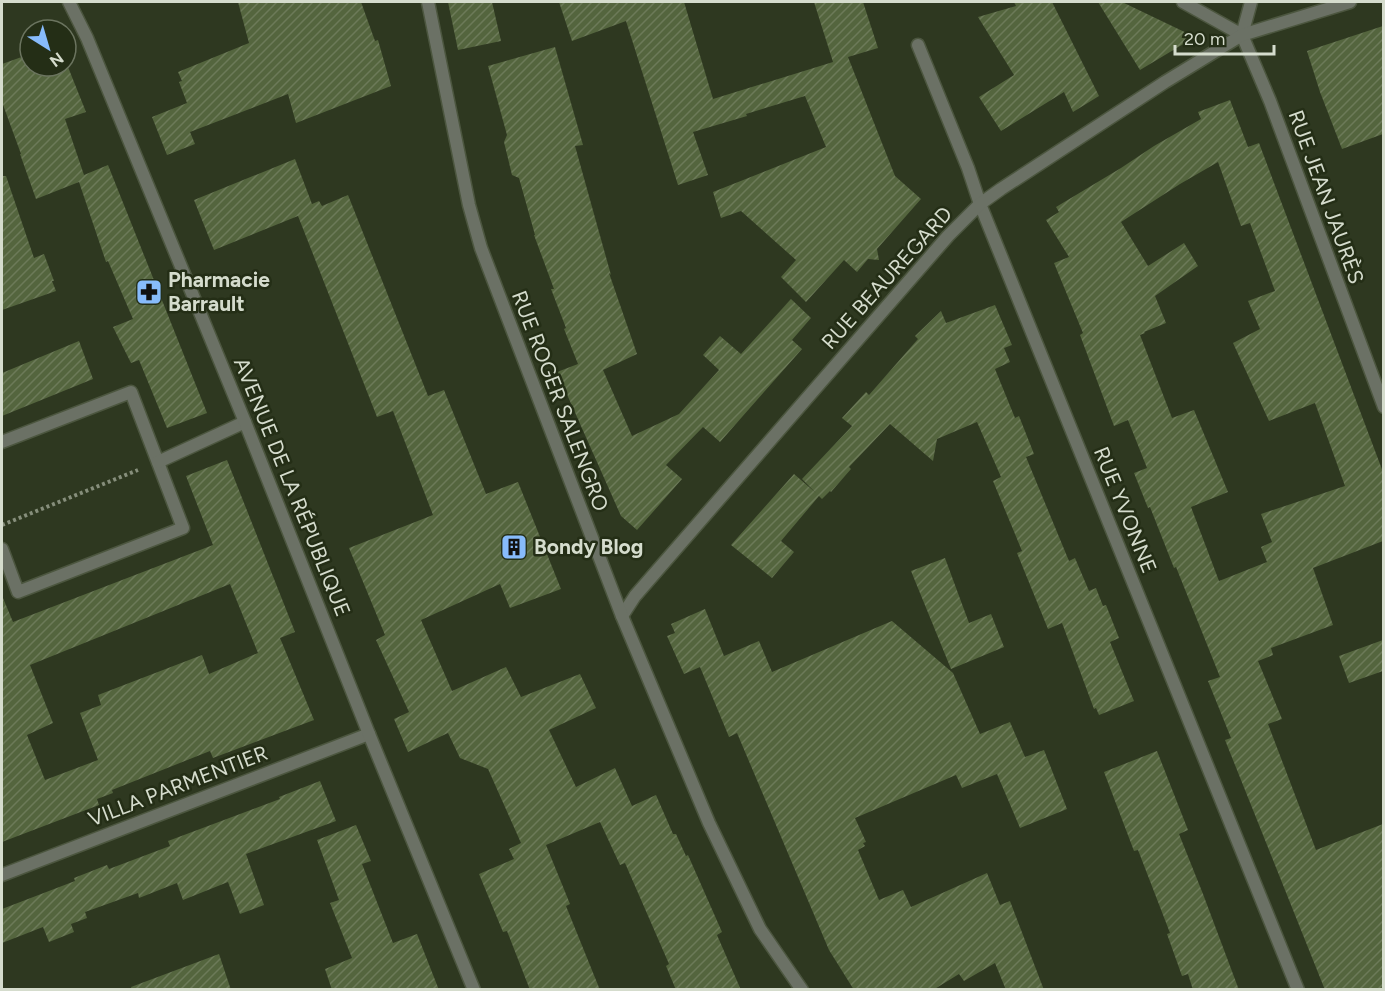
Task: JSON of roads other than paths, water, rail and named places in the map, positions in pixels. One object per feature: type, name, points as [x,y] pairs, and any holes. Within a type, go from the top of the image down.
[{"type":"street","name":"AVENUE DE LA RÉPUBLIQUE","points":[[69,2],[87,38],[245,422],[474,990]]},
{"type":"street","name":"RUE ROGER SALENGRO","points":[[428,2],[469,205],[481,248],[622,616],[709,823],[760,929],[802,990]]},
{"type":"street","points":[[1183,2],[1242,35],[1251,2]]},
{"type":"street","name":"RUE BEAUREGARD","points":[[622,616],[635,596],[948,236],[980,204],[1145,95],[1242,35],[1350,2]]},
{"type":"street","name":"RUE JEAN JAURÈS","points":[[1242,35],[1278,122],[1383,407]]},
{"type":"street","name":"RUE YVONNE","points":[[918,45],[1298,990]]},
{"type":"street","points":[[2,442],[131,392],[183,528],[18,592],[2,549]]},
{"type":"street","points":[[158,462],[245,422]]},
{"type":"street","name":"VILLA PARMENTIER","points":[[2,875],[369,734]]},
{"type":"place","name":"Pharmacie Barrault","points":[[149,292]]},
{"type":"place","name":"Bondy Blog","points":[[514,547]]}]
